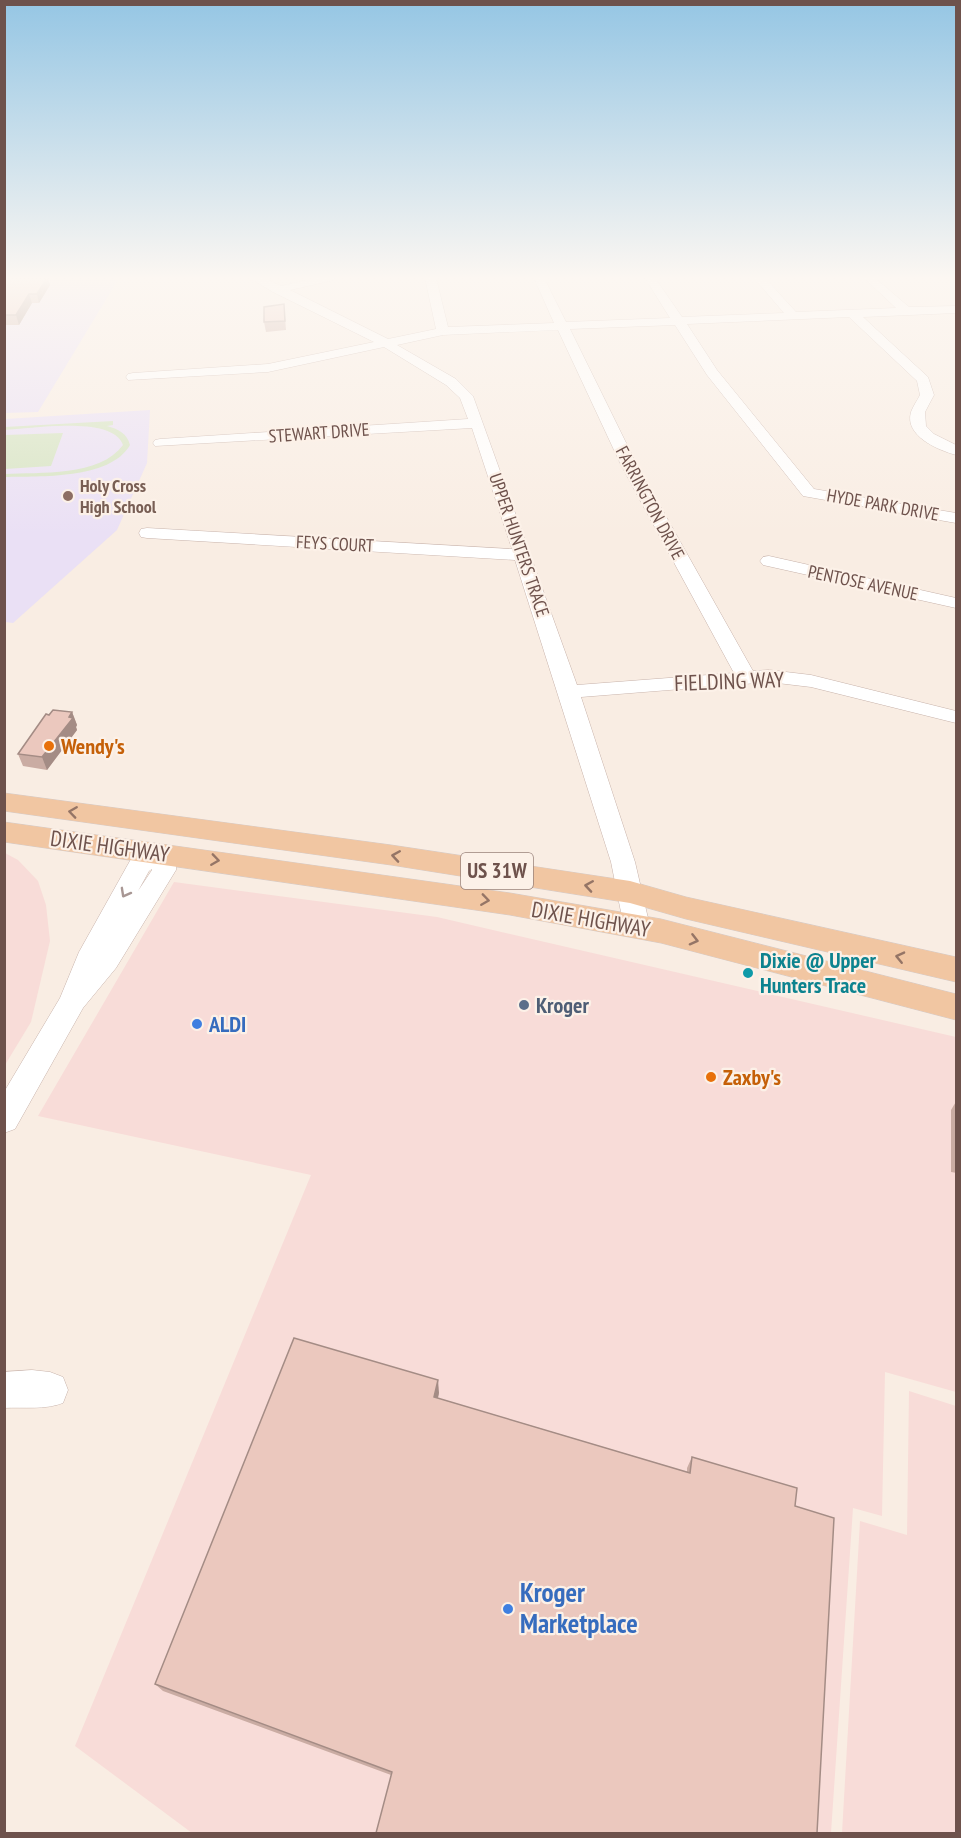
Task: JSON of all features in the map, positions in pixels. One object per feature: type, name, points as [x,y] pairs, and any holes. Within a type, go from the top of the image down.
[{"type":"main road","name":"DIXIE HIGHWAY","points":[[4,802],[630,892],[686,908],[957,970]]},
{"type":"main road","name":"DIXIE HIGHWAY","points":[[4,832],[498,902],[637,927],[957,1007]]},
{"type":"main road","points":[[164,853],[176,842],[195,835],[260,837]]},
{"type":"street","points":[[133,376],[268,368],[287,364]]},
{"type":"street","name":"UPPER HUNTERS TRACE","points":[[420,364],[456,386],[468,401],[477,423],[569,692],[623,862],[637,927]]},
{"type":"street","name":"FARRINGTON DRIVE","points":[[581,364],[629,465],[746,677]]},
{"type":"street","name":"HYDE PARK DRIVE","points":[[706,364],[809,493],[957,518]]},
{"type":"street","points":[[906,364],[923,380],[927,388],[927,395],[916,420],[921,429],[934,440],[957,450]]},
{"type":"street","name":"STEWART DRIVE","points":[[160,443],[477,423]]},
{"type":"street","name":"FEYS COURT","points":[[147,533],[523,555]]},
{"type":"street","name":"PENTOSE AVENUE","points":[[769,561],[957,603]]},
{"type":"street","name":"FIELDING WAY","points":[[569,692],[769,676],[811,681],[957,717]]},
{"type":"street","points":[[4,1120],[73,1000],[107,961],[164,870],[164,853]]},
{"type":"street","points":[[4,1390],[32,1388],[50,1390]]},
{"type":"shaded area","points":[[5,364],[67,364],[38,412],[5,413]]},
{"type":"shaded area","name":"Holy Cross High School","points":[[150,410],[147,463],[117,530],[13,623],[5,622],[5,419]]},
{"type":"shaded area","points":[[5,853],[18,860],[38,881],[46,905],[50,941],[31,1022],[5,1065]]},
{"type":"shaded area","points":[[174,882],[437,917],[956,1037],[956,1392],[885,1372],[882,1516],[853,1508],[831,1833],[192,1833],[75,1746],[311,1175],[38,1116]]},
{"type":"shaded area","points":[[909,1391],[956,1406],[956,1833],[842,1833],[860,1521],[907,1535]]},
{"type":"green space","points":[[113,421],[113,425],[107,426],[121,432],[127,437],[130,445],[107,465],[73,474],[5,477],[5,474],[85,468],[100,463],[123,445],[116,436],[104,430],[88,427],[51,426],[5,430],[5,427]]},
{"type":"green space","points":[[63,433],[51,466],[5,469],[5,435]]},
{"type":"building","points":[[53,710],[72,712],[69,717],[73,718],[42,757],[18,754],[46,714],[49,715]]},
{"type":"building","name":"Kroger Marketplace","points":[[294,1338],[438,1380],[434,1397],[690,1473],[692,1457],[797,1488],[795,1506],[834,1518],[817,1833],[376,1833],[392,1772],[155,1684]]},
{"type":"place","name":"Holy Cross High School","points":[[68,496]]},
{"type":"place","name":"Wendy's","points":[[49,746]]},
{"type":"place","name":"Dixie @ Upper Hunters Trace","points":[[748,973]]},
{"type":"place","name":"Kroger","points":[[524,1005]]},
{"type":"place","name":"ALDI","points":[[197,1024]]},
{"type":"place","name":"Zaxby's","points":[[711,1077]]},
{"type":"place","name":"Kroger Marketplace","points":[[508,1609]]}]
